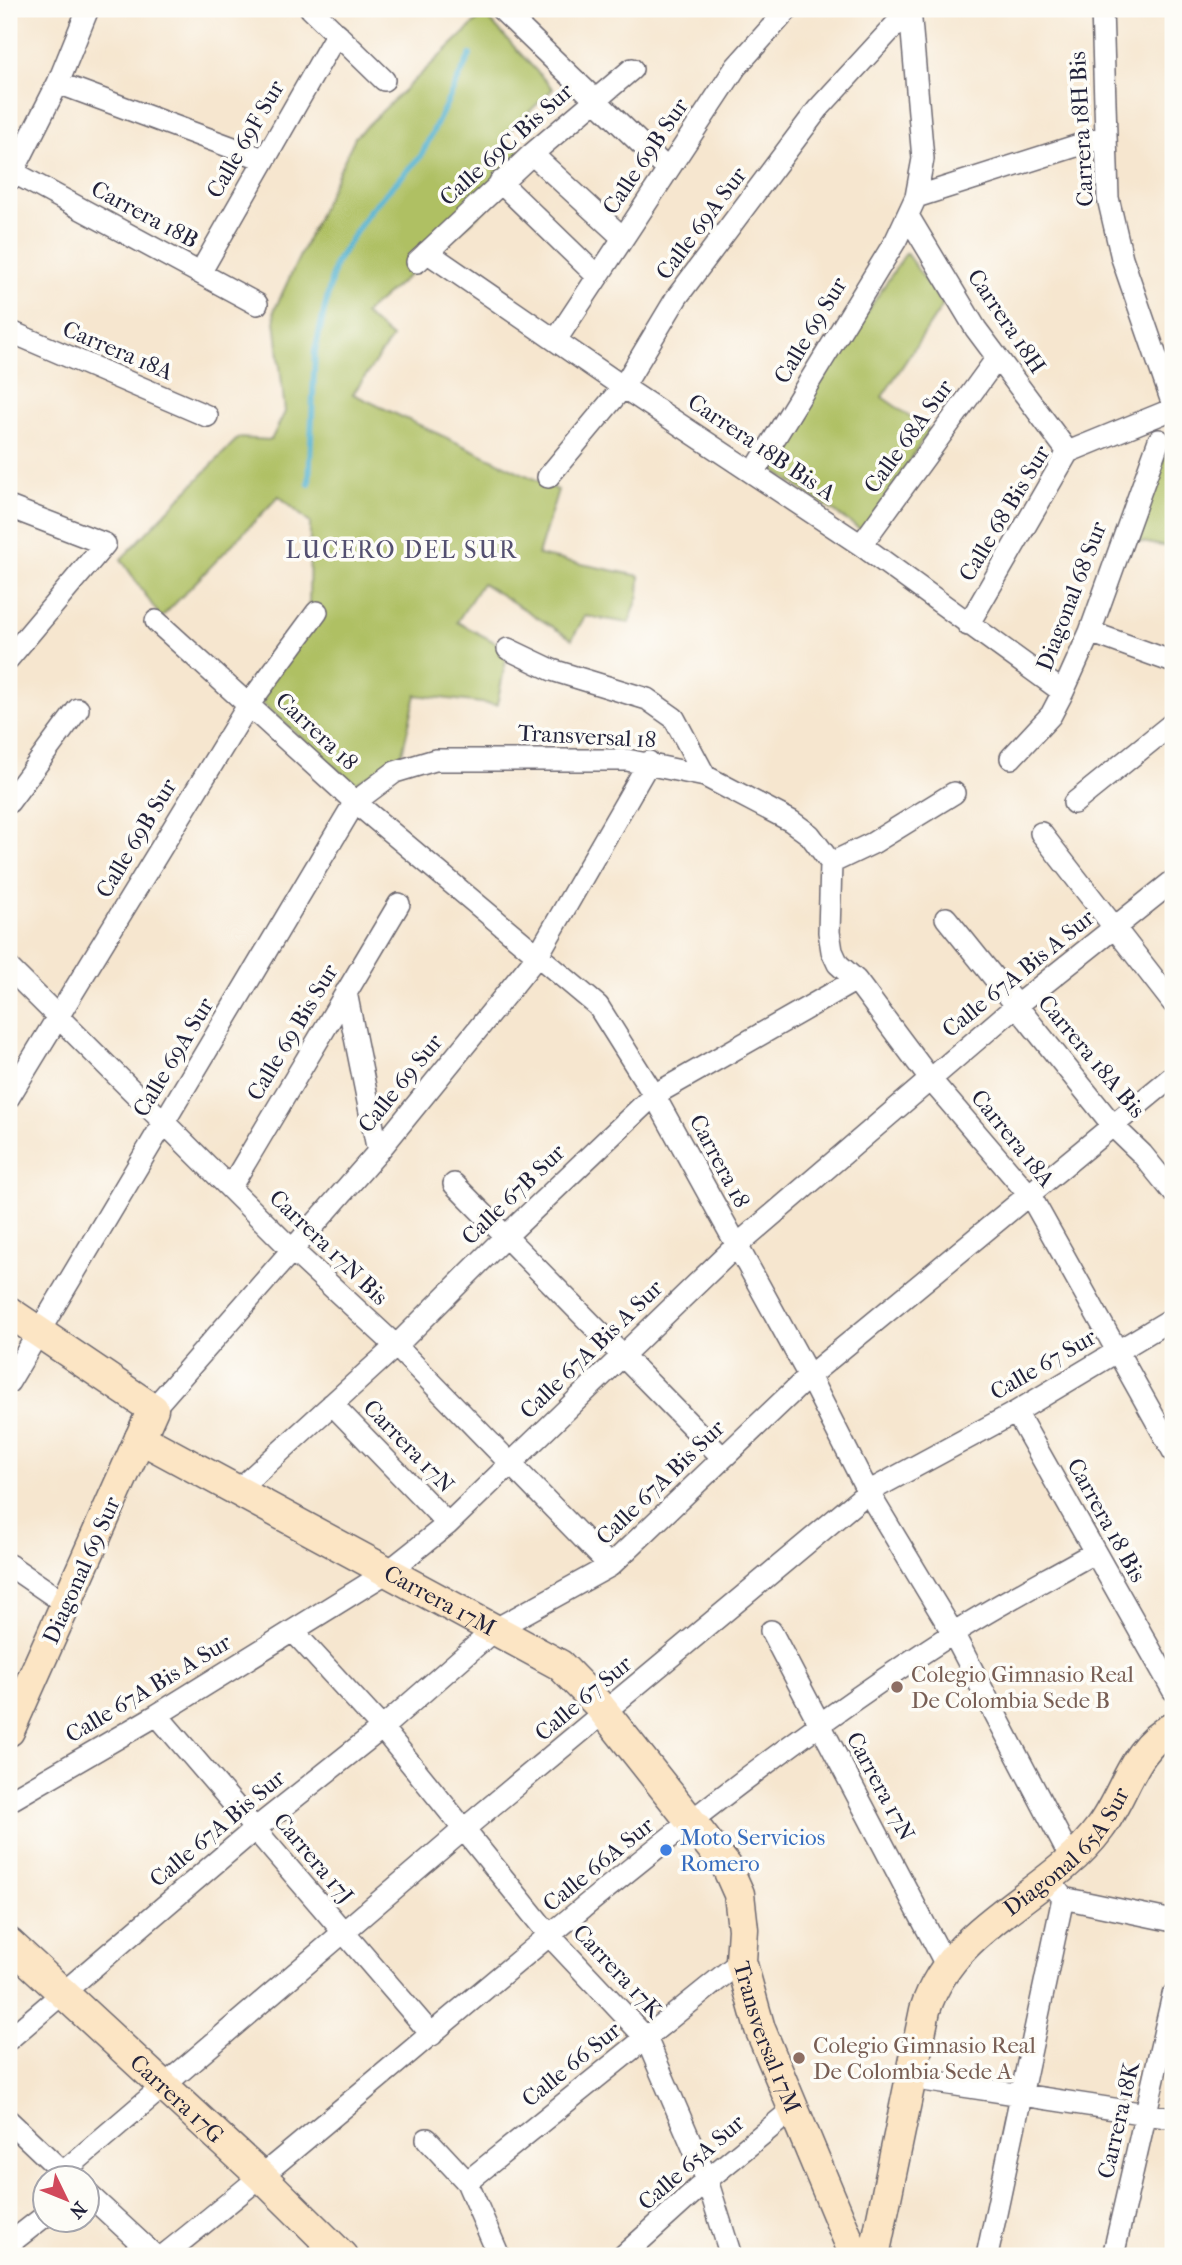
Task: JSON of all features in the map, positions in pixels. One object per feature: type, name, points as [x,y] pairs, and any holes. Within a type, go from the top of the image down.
[{"type":"street","points":[[311,9],[384,80]]},
{"type":"street","name":"Calle 69B Sur","points":[[556,340],[596,275],[736,67],[788,9]]},
{"type":"street","points":[[910,9],[923,159],[912,206]]},
{"type":"street","name":"Calle 69A Sur","points":[[548,477],[622,387],[677,297],[818,110],[910,9]]},
{"type":"street","name":"Carrera 18H Bis","points":[[1102,9],[1104,137],[1114,228],[1173,407]]},
{"type":"street","points":[[10,174],[58,83],[83,10]]},
{"type":"street","points":[[508,12],[594,100],[667,169]]},
{"type":"street","name":"Calle 69F Sur","points":[[200,273],[337,33]]},
{"type":"street","name":"Calle 69C Bis Sur","points":[[422,257],[500,182],[632,69]]},
{"type":"street","points":[[58,83],[263,159]]},
{"type":"street","points":[[912,206],[1104,137]]},
{"type":"street","points":[[532,154],[622,237]]},
{"type":"street","name":"Carrera 18B","points":[[10,174],[257,304]]},
{"type":"street","points":[[500,182],[596,275]]},
{"type":"street","name":"Carrera 18H","points":[[912,206],[997,358],[1068,452]]},
{"type":"street","name":"Calle 69 Sur","points":[[754,472],[912,206]]},
{"type":"street","name":"Carrera 18B Bis A","points":[[422,257],[556,340],[622,387],[754,472],[861,545],[1063,692]]},
{"type":"street","name":"Carrera 18A","points":[[9,331],[207,416]]},
{"type":"street","name":"Calle 68A Sur","points":[[861,545],[997,358]]},
{"type":"street","name":"Calle 68 Bis Sur","points":[[968,625],[1068,452],[1173,407]]},
{"type":"street","points":[[1134,425],[1166,445]]},
{"type":"street","name":"Diagonal 68 Sur","points":[[1012,758],[1051,715],[1063,692],[1166,445]]},
{"type":"street","points":[[9,507],[105,544],[9,657]]},
{"type":"street","name":"Calle 69B Sur","points":[[9,1097],[249,704],[317,612]]},
{"type":"street","name":"Carrera 18","points":[[156,621],[355,802],[598,1006],[654,1095],[809,1376],[868,1492],[953,1633],[1071,1859]]},
{"type":"street","points":[[1090,632],[1173,662]]},
{"type":"street","points":[[508,649],[552,670],[647,699],[674,718],[705,776]]},
{"type":"street","points":[[9,802],[78,709]]},
{"type":"street","points":[[1074,803],[1173,723]]},
{"type":"street","name":"Transversal 18","points":[[395,772],[419,763],[451,759],[649,762],[705,776],[791,821],[818,843],[831,863]]},
{"type":"street","name":"Calle 69 Sur","points":[[153,1409],[378,1152],[538,955],[649,762]]},
{"type":"street","name":"Calle 69A Sur","points":[[9,1382],[355,802],[395,772]]},
{"type":"street","points":[[831,863],[873,843],[954,793]]},
{"type":"street","points":[[1041,833],[1116,926],[1173,1003]]},
{"type":"street","name":"Carrera 18A","points":[[831,863],[829,932],[832,951],[838,964],[856,980],[930,1079],[1031,1196],[1173,1451]]},
{"type":"street","name":"Calle 67A Bis A Sur","points":[[9,1801],[157,1715],[389,1571],[448,1524],[736,1246],[1016,1006],[1173,881]]},
{"type":"street","name":"Calle 69 Bis Sur","points":[[230,1188],[399,904]]},
{"type":"street","name":"Carrera 18A Bis","points":[[946,918],[1115,1128],[1142,1154],[1173,1192]]},
{"type":"street","name":"Carrera 17N Bis","points":[[9,968],[291,1249],[396,1346],[610,1566]]},
{"type":"street","name":"Calle 67B Sur","points":[[238,1490],[396,1346],[504,1238],[654,1095],[856,980]]},
{"type":"street","points":[[346,992],[378,1152]]},
{"type":"street","name":"Calle 67A Bis Sur","points":[[9,2039],[255,1829],[382,1728],[494,1630],[610,1566],[809,1376],[1115,1128],[1173,1076]]},
{"type":"street","points":[[454,1184],[504,1238],[723,1458]]},
{"type":"street","points":[[9,1312],[153,1409]]},
{"type":"street","name":"Calle 67 Sur","points":[[78,2164],[163,2086],[464,1829],[868,1492],[1016,1412],[1173,1318]]},
{"type":"street","name":"Carrera 17N","points":[[332,1404],[448,1524]]},
{"type":"street","name":"Diagonal 69 Sur","points":[[9,1731],[153,1409]]},
{"type":"street","name":"Carrera 18 Bis","points":[[1016,1412],[1173,1690]]},
{"type":"street","name":"Carrera 17M","points":[[140,1438],[560,1665],[574,1677],[693,1821]]},
{"type":"street","name":"Calle 66A Sur","points":[[163,2256],[693,1821],[819,1726],[953,1633],[1095,1552]]},
{"type":"street","points":[[9,1565],[66,1604]]},
{"type":"street","name":"Carrera 17K","points":[[293,1631],[382,1728],[550,1937],[646,2038],[707,2180],[731,2256]]},
{"type":"street","name":"Carrera 17N","points":[[771,1632],[946,1965]]},
{"type":"street","name":"Carrera 17J","points":[[157,1715],[432,2035]]},
{"type":"street","name":"Diagonal 65A Sur","points":[[874,2256],[925,2010],[937,1978],[946,1965],[993,1920],[1056,1888],[1071,1859],[1107,1819],[1143,1750],[1173,1727]]},
{"type":"street","name":"Transversal 17M","points":[[693,1821],[727,1867],[739,1894],[743,1929],[741,1961],[760,2029],[855,2256]]},
{"type":"street","points":[[987,2256],[1021,2095],[1056,1888],[1173,1921]]},
{"type":"street","name":"Carrera 17G","points":[[9,1943],[262,2177],[342,2256]]},
{"type":"street","name":"Calle 66 Sur","points":[[467,2182],[741,1961]]},
{"type":"street","name":"Carrera 18K","points":[[1113,2256],[1173,1995]]},
{"type":"street","points":[[910,2078],[1173,2119]]},
{"type":"street","name":"Calle 65A Sur","points":[[623,2256],[707,2180],[793,2109]]},
{"type":"street","points":[[10,2125],[54,2164]]},
{"type":"street","points":[[428,2139],[467,2182],[499,2256]]},
{"type":"street","points":[[102,2207],[155,2256]]},
{"type":"street","points":[[9,2244],[32,2226]]},
{"type":"green space","points":[[484,14],[553,89],[502,138],[538,164],[364,314],[392,338],[353,394],[558,490],[538,555],[640,576],[639,595],[629,623],[585,616],[572,639],[482,583],[457,622],[508,649],[497,705],[416,695],[401,758],[354,784],[254,696],[309,607],[310,523],[279,496],[161,618],[121,559],[238,438],[271,440],[285,412],[274,311],[355,137]]},
{"type":"green space","points":[[906,253],[943,305],[882,397],[929,430],[864,532],[766,465]]},
{"type":"green space","points":[[1166,455],[1173,461],[1173,548],[1132,540]]},
{"type":"waterway","points":[[309,484],[315,351],[335,264],[370,210],[421,156],[470,55]]},
{"type":"place","name":"Colegio Gimnasio Real De Colombia Sede B","points":[[897,1687]]},
{"type":"place","name":"Moto Servicios Romero","points":[[666,1850]]},
{"type":"place","name":"Colegio Gimnasio Real De Colombia Sede A","points":[[799,2058]]},
{"type":"district","name":"LUCERO DEL SUR","points":[[402,550]]}]
